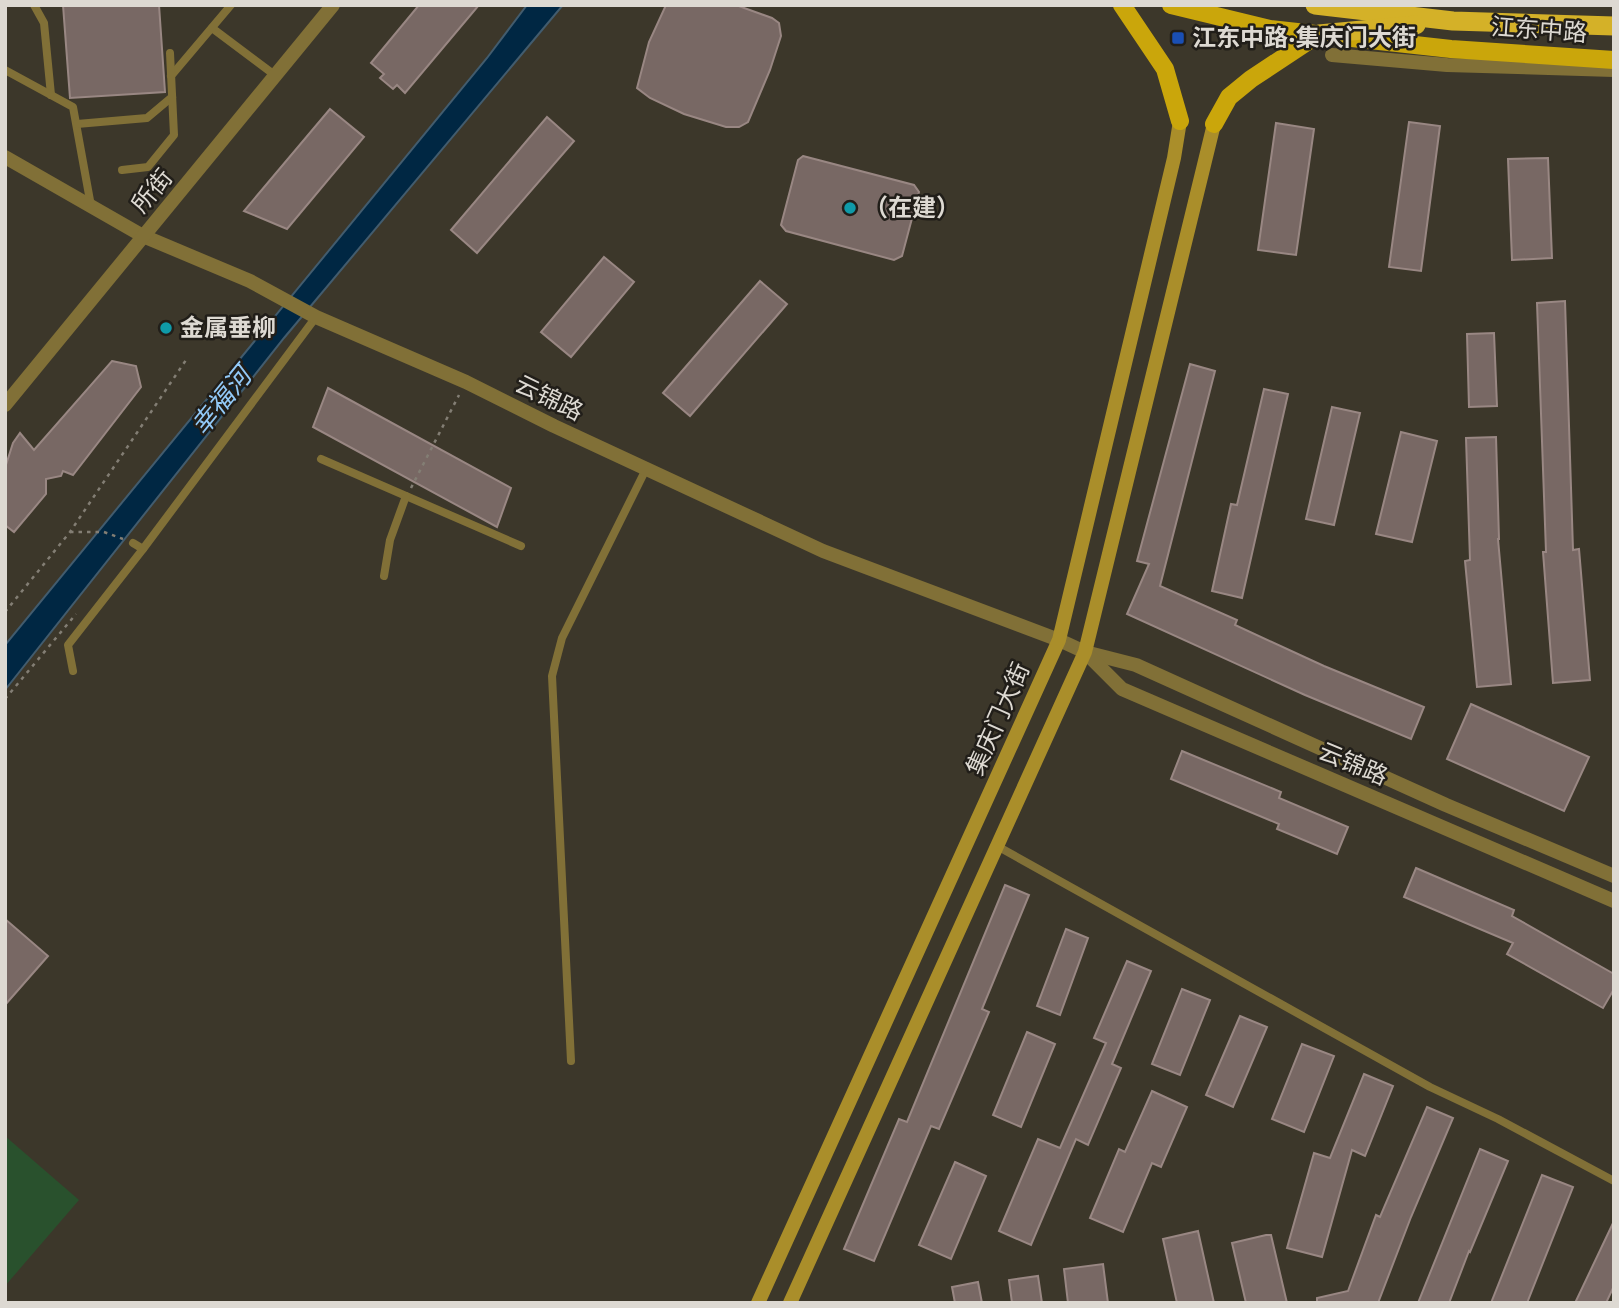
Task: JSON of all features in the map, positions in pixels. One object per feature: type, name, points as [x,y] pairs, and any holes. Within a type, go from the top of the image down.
[{"type":"highway","points":[[1315,5],[1453,21],[1614,26]]},
{"type":"highway","points":[[1319,34],[1453,21]]},
{"type":"main road","points":[[1122,5],[1165,69],[1180,121]]},
{"type":"main road","name":"江东中路","points":[[1171,5],[1270,29],[1451,49],[1614,60]]},
{"type":"main road","points":[[1214,124],[1229,97],[1251,79],[1319,34]]},
{"type":"main road","name":"集庆门大街","points":[[758,1303],[1059,640],[1174,158],[1180,121]]},
{"type":"main road","name":"集庆门大街","points":[[790,1303],[1085,652],[1214,124]]},
{"type":"street","name":"所街","points":[[5,405],[333,5]]},
{"type":"street","name":"江东中路","points":[[1332,55],[1447,65],[1614,70]]},
{"type":"street","name":"云锦路","points":[[5,157],[144,236],[250,281],[316,317],[466,382],[823,551],[1085,652],[1136,665],[1446,805],[1614,876]]},
{"type":"street","name":"云锦路","points":[[1085,652],[1122,689],[1614,901]]},
{"type":"lane","points":[[34,5],[44,23],[51,95]]},
{"type":"lane","points":[[171,76],[231,5]]},
{"type":"lane","points":[[212,28],[276,76]]},
{"type":"lane","points":[[122,170],[148,167],[174,135],[170,53]]},
{"type":"lane","points":[[5,70],[73,107],[91,206]]},
{"type":"lane","points":[[77,124],[147,118],[172,97]]},
{"type":"lane","points":[[73,671],[68,645],[143,550],[316,317]]},
{"type":"lane","points":[[321,459],[521,546]]},
{"type":"lane","points":[[571,1061],[552,676],[562,638],[646,469]]},
{"type":"lane","points":[[384,576],[390,540],[406,496]]},
{"type":"lane","points":[[132,543],[143,550]]},
{"type":"lane","points":[[997,846],[1430,1087],[1498,1119],[1614,1181]]},
{"type":"path","points":[[5,612],[69,532],[187,359]]},
{"type":"path","points":[[406,496],[466,382]]},
{"type":"path","points":[[69,532],[104,532],[132,543]]},
{"type":"green space","points":[[5,1136],[79,1200],[5,1286]]},
{"type":"water","name":"幸福河","points":[[527,5],[563,5],[284,338],[5,690],[5,645],[487,58]]},
{"type":"building","points":[[63,5],[159,5],[165,92],[70,98]]},
{"type":"building","points":[[419,5],[479,5],[405,93],[397,85],[393,89],[380,78],[384,74],[371,63]]},
{"type":"building","points":[[666,5],[736,5],[779,23],[781,36],[748,122],[739,127],[726,127],[684,114],[650,98],[637,88],[649,42]]},
{"type":"building","points":[[330,109],[364,137],[287,229],[244,211]]},
{"type":"building","points":[[547,117],[574,141],[477,253],[451,230]]},
{"type":"building","points":[[1409,122],[1440,126],[1421,271],[1389,267]]},
{"type":"building","points":[[1276,123],[1314,129],[1296,255],[1258,250]]},
{"type":"building","name":"（在建）","points":[[803,156],[914,185],[919,192],[902,256],[894,260],[786,231],[781,225],[798,160]]},
{"type":"building","points":[[1548,158],[1552,258],[1512,260],[1508,159]]},
{"type":"building","points":[[604,257],[634,282],[571,357],[541,332]]},
{"type":"building","points":[[760,281],[787,304],[690,416],[663,393]]},
{"type":"building","points":[[1565,301],[1573,550],[1579,549],[1590,680],[1553,683],[1543,552],[1546,552],[1537,303]]},
{"type":"building","points":[[1494,333],[1497,406],[1469,407],[1467,334]]},
{"type":"building","points":[[112,361],[136,366],[141,387],[73,475],[63,471],[61,476],[46,479],[46,494],[14,532],[5,525],[5,468],[13,443],[20,433],[34,450]]},
{"type":"building","points":[[1190,364],[1215,371],[1160,586],[1237,620],[1235,625],[1324,666],[1424,707],[1411,739],[1305,695],[1127,614],[1149,564],[1137,561]]},
{"type":"building","points":[[328,388],[511,488],[497,527],[313,427]]},
{"type":"building","points":[[1264,389],[1288,394],[1242,598],[1212,591],[1231,504],[1237,505]]},
{"type":"building","points":[[1332,407],[1360,413],[1334,525],[1306,519]]},
{"type":"building","points":[[1401,432],[1437,441],[1412,542],[1376,534]]},
{"type":"building","points":[[1496,437],[1498,539],[1511,684],[1477,687],[1465,561],[1470,560],[1466,438]]},
{"type":"building","points":[[1471,704],[1589,757],[1564,811],[1447,759]]},
{"type":"building","points":[[1182,751],[1281,792],[1279,798],[1348,827],[1337,854],[1277,829],[1279,824],[1171,779]]},
{"type":"building","points":[[1416,868],[1514,910],[1512,916],[1614,974],[1614,989],[1603,1008],[1507,954],[1513,943],[1404,897]]},
{"type":"building","points":[[1005,885],[1029,895],[982,1009],[989,1012],[939,1129],[931,1126],[874,1261],[844,1249],[899,1119],[907,1122]]},
{"type":"building","points":[[5,919],[48,956],[5,1005]]},
{"type":"building","points":[[1066,929],[1088,938],[1060,1015],[1037,1006]]},
{"type":"building","points":[[1127,961],[1151,971],[1112,1064],[1121,1068],[1088,1145],[1076,1139],[1031,1245],[999,1231],[1038,1139],[1060,1148],[1106,1043],[1094,1038]]},
{"type":"building","points":[[1182,989],[1210,1000],[1180,1075],[1152,1064]]},
{"type":"building","points":[[1240,1016],[1267,1027],[1233,1107],[1206,1095]]},
{"type":"building","points":[[1027,1032],[1055,1044],[1021,1127],[993,1115]]},
{"type":"building","points":[[1302,1044],[1334,1056],[1304,1132],[1272,1119]]},
{"type":"building","points":[[1364,1074],[1393,1086],[1365,1156],[1352,1150],[1322,1257],[1287,1248],[1314,1153],[1330,1158]]},
{"type":"building","points":[[1152,1091],[1187,1107],[1161,1167],[1152,1163],[1123,1232],[1090,1218],[1119,1149],[1125,1152]]},
{"type":"building","points":[[1427,1107],[1453,1118],[1378,1303],[1317,1303],[1317,1298],[1348,1291],[1376,1215],[1380,1217]]},
{"type":"building","points":[[1480,1149],[1508,1161],[1449,1303],[1418,1303]]},
{"type":"building","points":[[955,1162],[986,1176],[951,1259],[919,1245]]},
{"type":"building","points":[[1542,1175],[1573,1187],[1527,1303],[1491,1303]]},
{"type":"building","points":[[1614,1221],[1614,1286],[1606,1303],[1575,1303]]},
{"type":"building","points":[[1198,1231],[1214,1303],[1177,1303],[1163,1239]]},
{"type":"building","points":[[1271,1235],[1287,1303],[1246,1303],[1232,1243]]},
{"type":"building","points":[[1103,1264],[1108,1303],[1068,1303],[1064,1269]]},
{"type":"building","points":[[1038,1276],[1042,1303],[1012,1303],[1009,1280]]},
{"type":"building","points":[[978,1282],[982,1303],[955,1303],[952,1287]]},
{"type":"place","name":"江东中路·集庆门大街","points":[[1178,38]]},
{"type":"place","name":"（在建）","points":[[850,208]]},
{"type":"place","name":"金属垂柳","points":[[166,328]]}]
